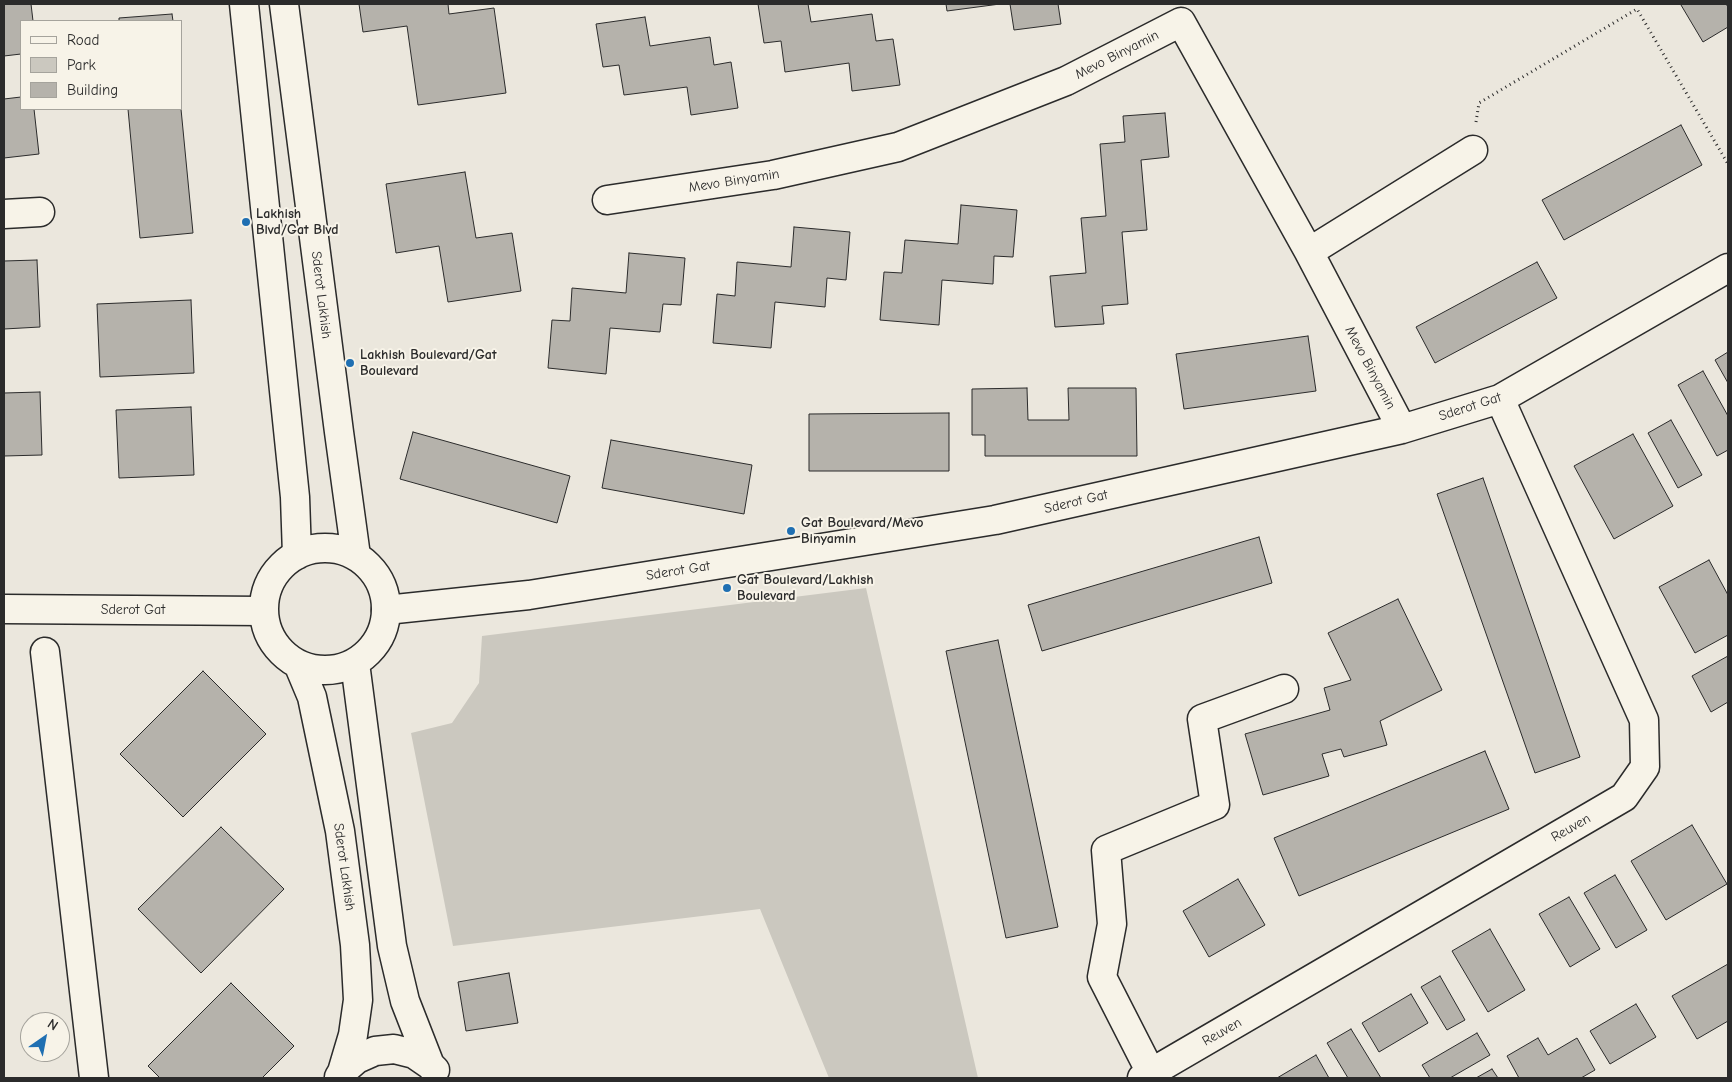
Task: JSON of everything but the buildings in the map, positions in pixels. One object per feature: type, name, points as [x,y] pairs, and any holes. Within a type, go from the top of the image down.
[{"type":"street","points":[[244,4],[294,488],[296,554]]},
{"type":"street","name":"Sderot Lakhish","points":[[284,4],[356,556]]},
{"type":"street","name":"Mevo Binyamin","points":[[607,200],[773,175],[898,147],[1066,81],[1181,22],[1309,252],[1402,429]]},
{"type":"street","points":[[1309,252],[1473,150]]},
{"type":"street","points":[[4,214],[40,212]]},
{"type":"street","name":"Sderot Gat","points":[[386,610],[529,595],[995,520],[1402,429],[1500,399],[1728,268]]},
{"type":"street","name":"Reuven","points":[[1146,1076],[1624,797],[1645,767],[1644,720],[1500,399]]},
{"type":"street","points":[[316,548],[337,549],[356,556],[372,571],[383,589],[386,610],[382,631],[372,650],[356,663],[338,670],[318,671],[299,666],[284,656],[273,643],[266,628],[263,611],[265,593],[272,578],[282,564],[296,554],[316,548]]},
{"type":"street","name":"Sderot Gat","points":[[4,609],[263,611]]},
{"type":"street","points":[[45,652],[94,1078]]},
{"type":"street","points":[[356,663],[392,946],[405,1000],[436,1071]]},
{"type":"street","name":"Sderot Lakhish","points":[[299,666],[312,697],[340,831],[355,945],[358,1000],[353,1035],[340,1075]]},
{"type":"street","points":[[1146,1076],[1102,977],[1112,924],[1106,850],[1215,805],[1202,719],[1284,690]]},
{"type":"street","points":[[340,1075],[357,1058],[375,1051],[394,1049],[414,1054],[436,1071]]},
{"type":"path","points":[[1473,150],[1479,103],[1637,9],[1728,164]]},
{"type":"green space","points":[[866,588],[978,1078],[829,1078],[760,909],[453,946],[411,733],[452,723],[479,683],[482,636]]},
{"type":"place","name":"Lakhish Blvd/Gat Blvd","points":[[246,222]]},
{"type":"place","name":"Lakhish Boulevard/Gat Boulevard","points":[[350,363]]},
{"type":"place","name":"Gat Boulevard/Mevo Binyamin","points":[[791,531]]},
{"type":"place","name":"Gat Boulevard/Lakhish Boulevard","points":[[727,588]]}]
